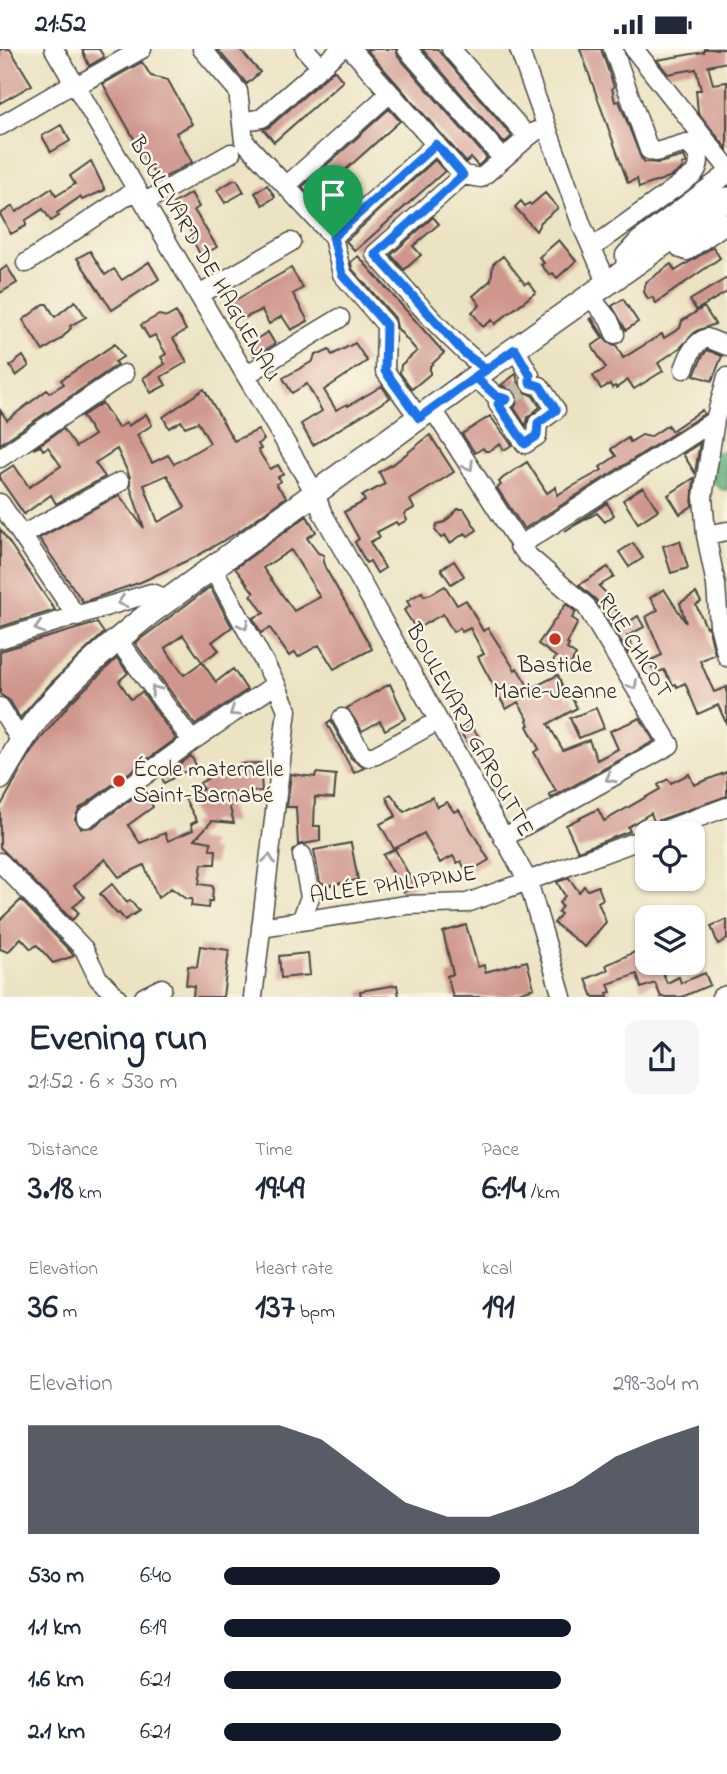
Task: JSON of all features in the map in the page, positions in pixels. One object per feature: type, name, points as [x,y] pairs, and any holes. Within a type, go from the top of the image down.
[{"type":"main road","points":[[0,778],[49,705],[117,639],[163,602],[626,268],[727,199]]},
{"type":"street","name":"BOULEVARD DE HAGUENAU","points":[[54,49],[314,493]]},
{"type":"street","points":[[0,126],[142,49]]},
{"type":"street","points":[[202,49],[238,91],[244,141],[333,237],[436,144]]},
{"type":"street","points":[[305,49],[321,67]]},
{"type":"street","points":[[242,122],[262,118],[341,49]]},
{"type":"street","points":[[351,49],[463,175],[481,178],[546,124]]},
{"type":"street","points":[[407,49],[503,159]]},
{"type":"street","points":[[451,49],[528,137]]},
{"type":"street","points":[[519,49],[592,247],[604,313],[615,334]]},
{"type":"street","points":[[592,247],[694,174],[699,160],[697,153],[686,143],[656,152],[649,150],[612,49]]},
{"type":"street","points":[[634,49],[727,167]]},
{"type":"street","points":[[286,186],[390,93]]},
{"type":"street","points":[[26,263],[141,195],[231,153]]},
{"type":"street","points":[[626,268],[625,255],[638,241],[727,174]]},
{"type":"street","points":[[463,175],[375,254],[464,353],[496,396],[507,399],[498,404],[525,444],[537,436],[538,423],[556,410],[540,386],[530,383],[530,375],[515,349]]},
{"type":"street","points":[[672,237],[681,249],[687,251],[727,223]]},
{"type":"street","name":"RUE CHICOT","points":[[333,237],[342,274],[386,325],[385,371],[425,413],[519,546],[586,606],[670,745],[503,838]]},
{"type":"street","points":[[199,295],[290,243]]},
{"type":"street","points":[[246,375],[340,318]]},
{"type":"street","points":[[684,369],[693,349],[702,339],[707,338],[727,347]]},
{"type":"street","points":[[0,458],[124,374]]},
{"type":"street","points":[[727,377],[715,420],[703,497],[719,625],[727,655]]},
{"type":"street","points":[[519,546],[715,420]]},
{"type":"street","points":[[22,535],[120,482]]},
{"type":"street","name":"BOULEVARD GAROUTTE","points":[[314,493],[322,512],[528,881],[562,997]]},
{"type":"street","points":[[0,503],[78,617]]},
{"type":"street","points":[[706,535],[727,531]]},
{"type":"street","points":[[212,566],[276,684],[287,710],[253,997]]},
{"type":"street","points":[[0,639],[151,593],[163,602]]},
{"type":"street","points":[[117,639],[192,741]]},
{"type":"street","points":[[86,818],[276,684]]},
{"type":"street","points":[[0,707],[22,743]]},
{"type":"street","points":[[342,718],[361,752],[369,757],[438,721]]},
{"type":"street","points":[[689,821],[727,807]]},
{"type":"street","name":"ALLÉE PHILIPPINE","points":[[261,927],[406,905],[467,903],[635,842]]},
{"type":"street","points":[[300,921],[310,897],[302,855]]},
{"type":"street","points":[[0,862],[84,949],[98,978],[117,997]]},
{"type":"street","points":[[144,997],[162,988]]},
{"type":"street","points":[[721,997],[727,995]]},
{"type":"green space","points":[[727,446],[727,490],[721,489],[710,478],[714,452],[726,452]]},
{"type":"building","points":[[0,49],[10,49],[32,85],[0,103]]},
{"type":"building","points":[[82,49],[99,49],[104,57],[89,66]]},
{"type":"building","points":[[217,49],[239,49],[260,72],[247,84]]},
{"type":"building","points":[[366,49],[396,49],[398,56],[487,158],[478,166],[471,158],[466,162]]},
{"type":"building","points":[[422,49],[437,49],[512,136],[504,143]]},
{"type":"building","points":[[580,49],[601,49],[614,87],[615,102],[619,101],[641,158],[645,162],[659,163],[684,156],[687,163],[682,165],[683,168],[672,176],[639,188],[637,179],[628,183]]},
{"type":"building","points":[[704,49],[727,49],[727,62],[708,66],[713,84],[727,82],[727,149],[698,112],[696,90],[701,90],[696,69],[668,74],[657,60],[704,52]]},
{"type":"building","points":[[142,62],[151,76],[168,80],[192,124],[176,133],[192,162],[158,181],[103,84]]},
{"type":"building","points":[[334,70],[343,81],[274,142],[263,129],[269,127]]},
{"type":"building","points":[[389,109],[400,121],[313,199],[302,187]]},
{"type":"building","points":[[61,125],[70,141],[51,152],[42,136]]},
{"type":"building","points":[[435,160],[445,171],[355,251],[346,241]]},
{"type":"building","points":[[91,161],[105,190],[82,200],[80,197],[57,213],[59,216],[51,221],[43,209],[26,220],[26,226],[11,234],[0,214],[13,206],[16,212],[52,188],[56,196],[75,184],[70,176]]},
{"type":"building","points":[[237,180],[244,192],[225,203],[217,190]]},
{"type":"building","points":[[267,185],[275,197],[263,205],[255,193]]},
{"type":"building","points":[[191,193],[199,207],[194,210],[217,247],[201,256],[191,237],[193,235],[173,204]]},
{"type":"building","points":[[545,193],[558,208],[541,222],[536,231],[515,207],[521,201],[525,206],[529,203],[531,205]]},
{"type":"building","points":[[433,217],[439,224],[413,246],[421,255],[404,270],[391,255]]},
{"type":"building","points":[[559,240],[576,261],[557,278],[541,265],[544,263],[539,257]]},
{"type":"building","points":[[713,247],[720,258],[656,303],[652,297],[648,299],[644,292],[646,282],[671,264],[675,271]]},
{"type":"building","points":[[90,251],[105,275],[114,269],[122,280],[149,262],[159,279],[112,310],[77,258]]},
{"type":"building","points":[[358,256],[444,353],[430,366],[430,374],[412,389],[400,373],[401,365],[417,351],[397,328],[395,318],[352,269],[351,262]]},
{"type":"building","points":[[503,256],[525,284],[528,282],[536,292],[495,324],[492,320],[483,327],[472,312],[480,305],[473,296],[491,280],[493,264]]},
{"type":"building","points":[[7,266],[17,283],[0,293],[0,271]]},
{"type":"building","points":[[291,268],[303,288],[293,294],[308,321],[291,330],[282,316],[269,324],[262,310],[242,319],[232,302]]},
{"type":"building","points":[[727,278],[727,292],[696,310],[690,300]]},
{"type":"building","points":[[623,299],[638,322],[626,330],[612,306]]},
{"type":"building","points":[[75,301],[86,317],[70,326],[62,338],[43,351],[23,320],[44,304],[47,304],[55,317]]},
{"type":"building","points":[[704,307],[715,324],[696,331],[681,347],[658,363],[663,371],[634,389],[628,380],[616,388],[612,388],[610,384],[601,389],[593,376],[606,368],[592,346],[603,338],[590,319],[592,318],[609,343],[616,345],[623,358],[662,334],[664,338],[680,328],[682,321]]},
{"type":"building","points":[[176,312],[186,330],[173,338],[187,362],[161,377],[166,385],[151,393],[143,378],[165,364],[161,357],[166,354],[155,335],[149,338],[141,325],[159,315],[167,317]]},
{"type":"building","points":[[268,332],[275,344],[255,356],[248,344]]},
{"type":"building","points":[[355,343],[367,361],[324,390],[336,410],[382,386],[390,398],[313,445],[301,424],[322,411],[307,384],[292,393],[283,378],[313,361],[315,354],[329,350],[332,355]]},
{"type":"building","points":[[115,344],[123,357],[115,362],[117,365],[0,444],[0,410],[7,420],[47,390],[49,393],[64,384],[61,380]]},
{"type":"building","points":[[707,350],[722,356],[712,381],[694,375]]},
{"type":"building","points":[[23,356],[29,366],[16,376],[10,366]]},
{"type":"building","points":[[516,374],[520,389],[533,396],[540,407],[528,417],[526,426],[514,408],[518,401],[517,393],[501,385]]},
{"type":"building","points":[[204,389],[234,441],[258,430],[264,440],[258,444],[261,449],[258,450],[270,469],[278,465],[283,474],[278,477],[281,481],[276,484],[286,497],[238,532],[195,557],[141,582],[83,602],[39,538],[119,495],[144,528],[130,486],[130,477],[117,449],[95,463],[105,477],[56,504],[51,495],[24,514],[0,479],[0,474],[14,465],[29,487],[61,466],[48,447],[43,450],[41,446],[33,449],[63,429],[76,447],[94,435],[82,416],[102,403],[118,428],[126,423],[128,426],[146,414],[152,425],[137,435],[152,463],[168,455],[174,464],[210,443],[198,422],[185,427],[181,421],[169,428],[163,417]],"holes":[[[167,475],[185,507],[158,522],[144,485]]]},
{"type":"building","points":[[702,410],[704,414],[524,529],[497,488],[503,478],[527,462],[547,493],[556,487],[557,495],[602,470],[600,467],[616,456],[611,449],[628,438],[630,442],[642,435],[650,437],[668,425],[671,431]]},
{"type":"building","points":[[490,416],[512,445],[504,450],[500,444],[489,451],[483,448],[475,453],[462,434]]},
{"type":"building","points":[[430,435],[454,472],[410,500],[414,508],[404,514],[407,520],[398,525],[396,522],[377,532],[380,537],[370,542],[385,568],[377,573],[370,561],[366,563],[355,542],[359,539],[344,512],[365,501],[362,496],[385,484],[379,472]]},
{"type":"building","points":[[700,443],[695,473],[683,454]]},
{"type":"building","points":[[694,478],[692,506],[680,514],[668,495]]},
{"type":"building","points":[[643,487],[658,510],[638,523],[623,500]]},
{"type":"building","points":[[607,503],[614,515],[605,522],[597,513],[565,531]]},
{"type":"building","points":[[458,509],[464,509],[477,530],[468,536],[465,533],[450,543],[445,535],[441,538],[435,530],[437,524],[445,522]]},
{"type":"building","points":[[307,516],[316,532],[307,538],[318,553],[324,555],[326,569],[372,649],[334,669],[319,645],[298,657],[295,652],[289,656],[270,628],[261,633],[253,618],[264,613],[251,595],[254,593],[235,568]],"holes":[[[291,550],[320,597],[294,611],[263,568]]]},
{"type":"building","points":[[0,529],[55,610],[0,627]]},
{"type":"building","points":[[680,541],[688,568],[671,573],[663,546]]},
{"type":"building","points":[[633,543],[643,558],[629,567],[619,552]]},
{"type":"building","points":[[454,561],[464,576],[451,584],[441,569]]},
{"type":"building","points":[[608,567],[614,577],[599,586],[614,601],[611,604],[627,623],[638,616],[644,627],[627,636],[634,649],[628,653],[596,600],[579,585]]},
{"type":"building","points":[[445,586],[457,605],[466,600],[483,631],[488,628],[530,689],[558,675],[567,698],[571,696],[577,708],[548,724],[563,750],[589,740],[597,760],[618,749],[610,731],[640,718],[654,741],[551,798],[549,794],[556,791],[534,752],[539,749],[527,726],[528,719],[518,702],[506,709],[478,657],[484,654],[470,628],[462,632],[460,628],[453,632],[443,614],[416,629],[404,610],[410,606],[407,601],[422,592],[424,596]]},
{"type":"building","points":[[210,587],[232,627],[212,642],[219,650],[202,662],[216,682],[233,669],[247,690],[195,725],[135,643]],"holes":[[[183,635],[202,662],[184,675],[165,648]]]},
{"type":"building","points":[[664,589],[686,623],[680,603],[696,593],[701,602],[696,605],[706,627],[708,626],[715,654],[700,661],[714,692],[727,687],[727,725],[718,705],[698,714],[685,683],[677,687],[676,684],[673,685],[664,670],[655,673],[649,661],[662,655],[646,617],[658,610],[650,598]]},
{"type":"building","name":"Bastide Marie-Jeanne","points":[[566,604],[576,612],[572,618],[578,622],[567,644],[567,649],[576,655],[566,672],[552,663],[556,657],[538,644]]},
{"type":"building","points":[[97,623],[104,633],[51,683],[20,718],[10,701],[0,694],[0,651]]},
{"type":"building","points":[[117,658],[128,673],[119,681],[131,699],[142,692],[176,739],[79,809],[75,819],[81,828],[93,827],[145,789],[153,807],[128,825],[140,843],[165,833],[168,841],[193,830],[191,824],[197,821],[185,799],[203,789],[200,783],[221,771],[222,774],[239,772],[239,764],[260,763],[262,791],[226,793],[234,823],[212,821],[195,839],[211,842],[210,850],[216,850],[215,864],[202,864],[199,884],[213,886],[212,901],[209,901],[208,908],[191,906],[192,899],[186,899],[171,888],[158,898],[144,865],[119,877],[105,859],[74,886],[85,897],[73,907],[79,913],[72,920],[0,847],[0,807],[34,747],[71,702]]},
{"type":"building","points":[[390,684],[406,718],[385,730],[380,721],[362,731],[347,708]]},
{"type":"building","points":[[596,708],[604,728],[579,738],[570,718]]},
{"type":"building","points":[[331,721],[351,758],[364,768],[354,773],[327,724]]},
{"type":"building","points":[[470,725],[481,739],[469,746],[460,731]]},
{"type":"building","points":[[191,756],[196,765],[164,783],[162,777]]},
{"type":"building","points":[[727,772],[727,796],[657,821],[654,821],[651,813],[628,827],[630,831],[578,851],[566,825],[598,809],[604,821],[660,789],[658,785],[668,779],[671,783],[689,774],[694,785]]},
{"type":"building","points":[[316,773],[336,775],[334,798],[315,797],[314,826],[320,826],[320,841],[298,845],[296,807],[287,807],[291,774],[315,777]]},
{"type":"building","points":[[391,794],[404,812],[432,797],[437,807],[447,802],[454,812],[459,810],[489,860],[467,873],[461,861],[457,863],[453,856],[440,863],[424,833],[394,849],[380,824],[396,816],[386,797]]},
{"type":"building","points":[[351,843],[358,880],[324,886],[320,883],[314,850]]},
{"type":"building","points":[[395,849],[415,886],[404,892],[383,855]]},
{"type":"building","points":[[569,878],[579,892],[584,886],[588,890],[598,886],[603,899],[598,902],[606,922],[585,947],[554,923],[561,914],[558,912],[562,906],[559,903],[565,896],[557,882]]},
{"type":"building","points":[[112,884],[127,903],[130,900],[139,911],[125,920],[100,894]]},
{"type":"building","points":[[21,900],[74,956],[53,963],[37,945],[31,949],[21,938],[8,952],[0,949],[0,920]]},
{"type":"building","points":[[727,919],[727,939],[718,944],[711,926]]},
{"type":"building","points":[[466,925],[478,967],[484,965],[485,972],[527,961],[534,988],[506,997],[453,997],[447,976],[453,974],[443,932]]},
{"type":"building","points":[[200,946],[229,950],[223,997],[193,997],[194,986],[186,985],[188,966],[197,967]]},
{"type":"building","points":[[635,952],[635,975],[608,984],[611,992],[607,993],[608,997],[593,997],[586,979],[608,970],[606,965]]},
{"type":"building","points":[[308,953],[310,975],[281,978],[279,956]]},
{"type":"building","points":[[705,973],[710,985],[682,997],[661,997],[655,983],[641,988],[637,975],[664,975],[667,983],[679,977],[681,983]]},
{"type":"building","points":[[397,985],[399,997],[361,997],[360,991]]},
{"type":"tunnel","points":[[507,399],[530,383]]},
{"type":"place","name":"Bastide Marie-Jeanne","points":[[555,639]]},
{"type":"place","name":"École maternelle Saint-Barnabé","points":[[119,781]]},
{"type":"route","points":[[333,237],[342,274],[386,325],[385,371],[419,418],[475,377],[515,349],[530,375],[530,383],[540,386],[556,410],[538,423],[537,436],[525,444],[498,404],[507,399],[496,396],[475,377],[486,369],[464,353],[375,254],[463,175],[436,144],[333,237]]}]
